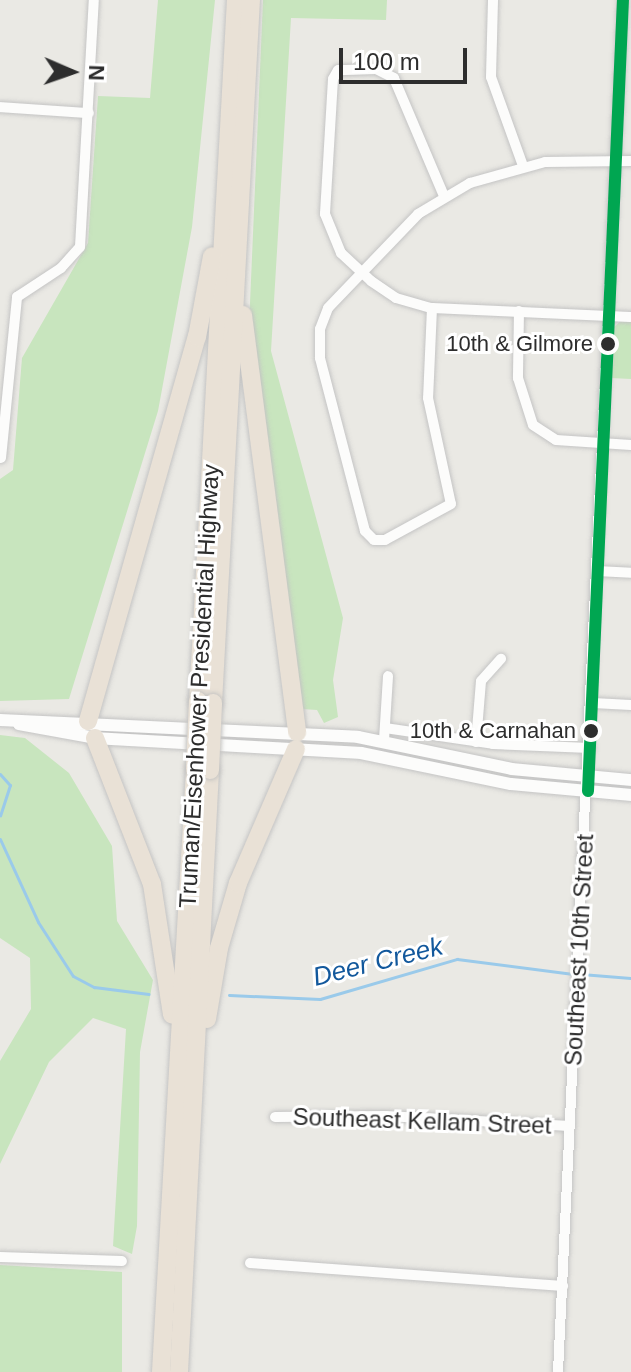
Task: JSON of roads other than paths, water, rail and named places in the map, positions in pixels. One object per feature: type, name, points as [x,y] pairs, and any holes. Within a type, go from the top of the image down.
[{"type":"highway","name":"Truman/Eisenhower Presidential Highway","points":[[206,702],[236,0]]},
{"type":"highway","name":"Truman/Eisenhower Presidential Highway","points":[[161,1372],[251,0]]},
{"type":"highway","points":[[176,1114],[172,1005],[161,918],[140,847],[91,730],[197,337],[230,106]]},
{"type":"highway","points":[[189,1160],[219,948],[246,862],[296,741],[248,369],[240,203]]},
{"type":"highway","name":"Truman/Eisenhower Presidential Highway","points":[[179,1372],[202,770]]},
{"type":"street","points":[[1,458],[17,297],[71,258],[80,247],[86,222],[94,0]]},
{"type":"street","points":[[493,0],[491,77],[523,166]]},
{"type":"street","name":"Southeast 10th Street","points":[[558,1372],[576,990],[590,777],[623,0]]},
{"type":"street","points":[[444,196],[394,78],[376,69],[338,70],[333,79],[325,214],[334,242],[361,272],[396,298],[432,308],[631,317]]},
{"type":"street","points":[[0,107],[89,113]]},
{"type":"street","points":[[432,308],[428,398],[451,504],[385,540],[374,540],[365,531],[319,348],[328,308],[404,227],[444,196],[523,166],[631,161]]},
{"type":"street","points":[[519,311],[518,378],[533,425],[550,439],[631,445]]},
{"type":"street","points":[[597,571],[631,573]]},
{"type":"street","points":[[476,742],[481,681],[501,659]]},
{"type":"street","points":[[385,734],[388,676]]},
{"type":"street","points":[[593,703],[631,705]]},
{"type":"street","points":[[4,720],[91,730],[296,741],[387,756],[500,783],[631,795]]},
{"type":"street","points":[[296,741],[385,734],[590,748]]},
{"type":"street","points":[[385,734],[512,769],[631,780]]},
{"type":"street","name":"Southeast Kellam Street","points":[[275,1117],[386,1116],[570,1126]]},
{"type":"street","points":[[0,1257],[122,1261]]},
{"type":"street","points":[[250,1263],[563,1286]]},
{"type":"waterway","name":"Deer Creek","points":[[0,774],[10,785],[0,815]]},
{"type":"waterway","name":"Deer Creek","points":[[0,839],[38,922],[73,976],[94,987],[149,994]]},
{"type":"waterway","name":"Deer Creek","points":[[229,995],[320,999],[457,959],[573,974]]},
{"type":"waterway","name":"Deer Creek","points":[[581,974],[631,978]]},
{"type":"place","name":"10th & Gilmore","points":[[608,344]]},
{"type":"place","name":"10th & Carnahan","points":[[591,731]]}]
